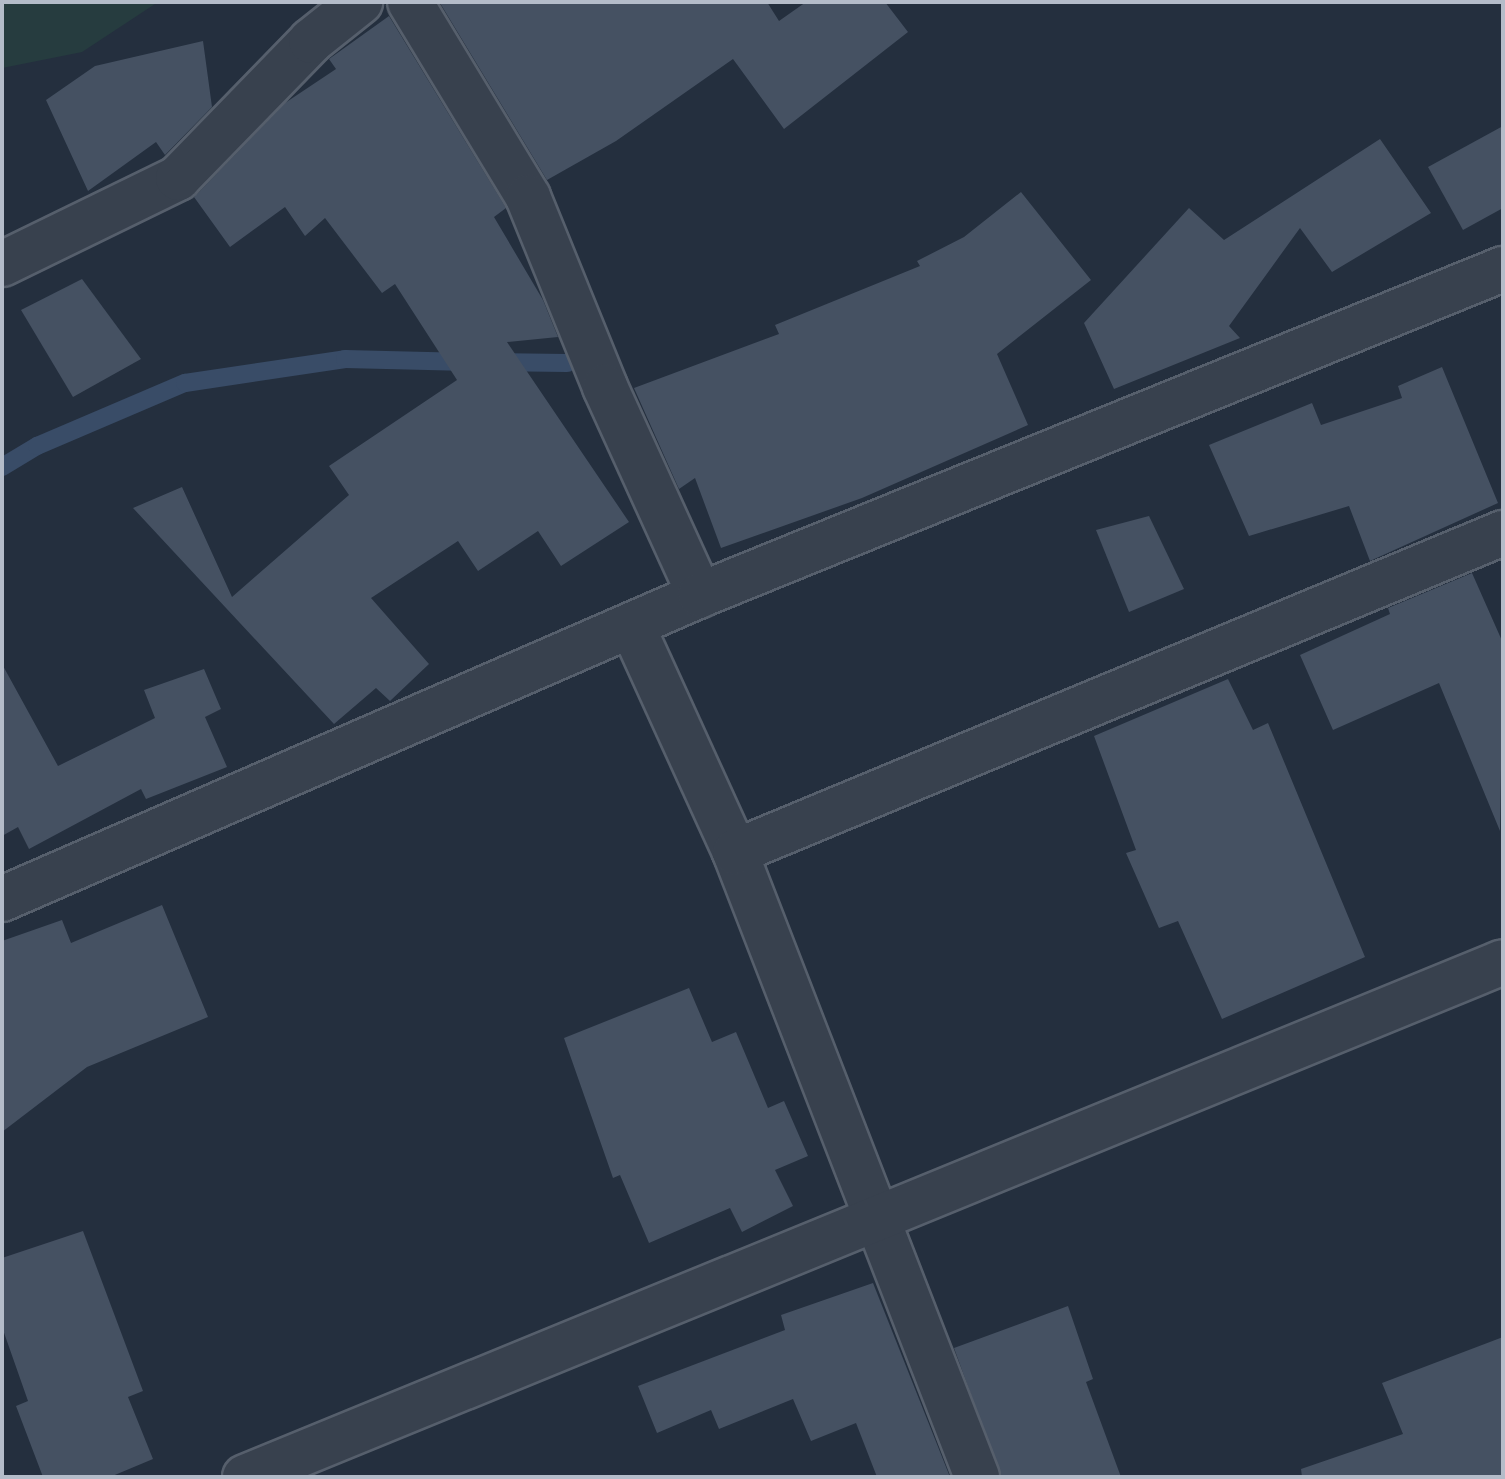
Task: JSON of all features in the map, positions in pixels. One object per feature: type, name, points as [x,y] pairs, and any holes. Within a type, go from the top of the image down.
[{"type":"street","points":[[2,264],[178,178],[311,41],[360,2]]},
{"type":"street","points":[[410,2],[528,197],[605,387],[700,595]]},
{"type":"street","points":[[2,899],[700,595],[1503,269]]},
{"type":"street","points":[[735,852],[1503,533]]},
{"type":"street","points":[[632,626],[735,852],[977,1477]]},
{"type":"street","points":[[245,1477],[1503,962]]},
{"type":"green space","points":[[2,2],[158,2],[82,52],[2,68]]},
{"type":"building","points":[[767,2],[779,21],[806,2],[885,2],[908,32],[784,129],[733,59],[616,141],[547,180],[440,3]]},
{"type":"building","points":[[389,16],[506,208],[494,217],[543,300],[558,337],[507,342],[629,522],[561,566],[538,531],[478,571],[458,541],[371,598],[429,664],[390,701],[376,688],[334,724],[133,508],[182,487],[232,597],[349,495],[329,466],[457,380],[395,284],[382,293],[325,218],[305,236],[285,207],[230,247],[194,197],[285,103],[336,69],[329,59]]},
{"type":"building","points":[[203,41],[212,107],[165,155],[156,142],[88,191],[46,100],[95,66]]},
{"type":"building","points":[[1503,126],[1503,208],[1463,230],[1428,167]]},
{"type":"building","points":[[1380,139],[1431,213],[1332,272],[1300,228],[1229,326],[1240,338],[1114,389],[1084,323],[1189,208],[1224,240]]},
{"type":"building","points":[[1021,192],[1091,280],[997,354],[1028,425],[862,498],[721,548],[695,478],[679,489],[634,388],[779,334],[775,325],[920,266],[917,261],[964,237]]},
{"type":"building","points":[[82,279],[141,359],[73,397],[21,310]]},
{"type":"building","points":[[1442,367],[1498,503],[1370,561],[1349,506],[1249,536],[1209,445],[1312,403],[1321,425],[1402,398],[1398,386]]},
{"type":"building","points":[[1149,516],[1184,589],[1129,612],[1096,530]]},
{"type":"building","points":[[1472,573],[1503,643],[1500,831],[1439,683],[1333,730],[1300,655],[1390,614],[1388,608]]},
{"type":"building","points":[[2,664],[58,766],[155,718],[144,690],[204,669],[221,709],[205,717],[227,767],[146,799],[141,789],[29,849],[18,827],[2,836]]},
{"type":"building","points":[[1228,679],[1253,730],[1268,723],[1365,957],[1222,1019],[1178,921],[1159,928],[1126,853],[1136,850],[1094,736]]},
{"type":"building","points":[[162,905],[208,1017],[87,1067],[2,1132],[2,941],[62,920],[71,943]]},
{"type":"building","points":[[689,988],[712,1042],[736,1032],[768,1108],[784,1101],[808,1156],[775,1170],[793,1206],[742,1232],[730,1208],[649,1243],[620,1175],[613,1178],[564,1038]]},
{"type":"building","points":[[83,1231],[143,1391],[128,1397],[153,1459],[110,1477],[43,1477],[16,1406],[28,1401],[2,1327],[2,1258]]},
{"type":"building","points":[[873,1283],[950,1477],[877,1477],[856,1423],[811,1441],[793,1399],[719,1429],[711,1410],[657,1433],[638,1386],[785,1330],[781,1315]]},
{"type":"building","points":[[1068,1306],[1093,1379],[1086,1382],[1121,1477],[1001,1477],[954,1348]]},
{"type":"building","points":[[1503,1337],[1503,1477],[1302,1477],[1301,1469],[1403,1434],[1382,1383]]},
{"type":"waterway","points":[[2,467],[37,446],[185,383],[345,359],[469,362]]},
{"type":"waterway","points":[[498,362],[567,363]]}]
